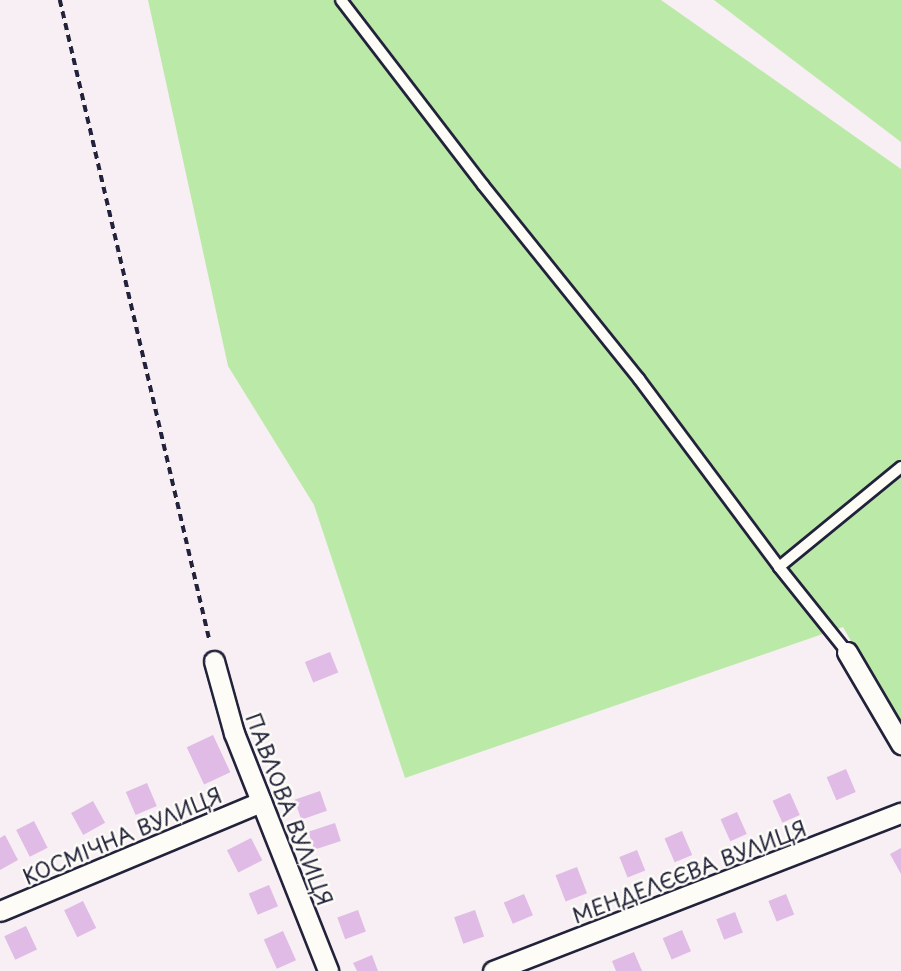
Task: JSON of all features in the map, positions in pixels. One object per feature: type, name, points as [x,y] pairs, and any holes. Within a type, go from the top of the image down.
[{"type":"street","points":[[847,652],[901,744]]},
{"type":"street","name":"ПАВЛОВА ВУЛИЦЯ","points":[[214,661],[234,733],[328,971]]},
{"type":"street","name":"КОСМІЧНА ВУЛИЦЯ","points":[[0,911],[261,802]]},
{"type":"street","name":"МЕНДЕЛЄЄВА ВУЛИЦЯ","points":[[493,971],[901,813]]},
{"type":"lane","points":[[341,0],[483,185],[639,379],[779,567],[847,652]]},
{"type":"lane","points":[[779,567],[901,467]]},
{"type":"path","points":[[60,0],[214,661]]},
{"type":"green space","points":[[148,0],[661,0],[901,169],[901,729],[843,627],[405,778],[314,505],[228,366]]},
{"type":"green space","points":[[714,0],[901,0],[901,142]]},
{"type":"building","points":[[330,652],[338,672],[313,683],[305,662]]},
{"type":"building","points":[[213,735],[230,772],[204,784],[187,747]]},
{"type":"building","points":[[846,769],[856,792],[836,800],[827,777]]},
{"type":"building","points":[[147,783],[157,806],[136,815],[126,792]]},
{"type":"building","points":[[320,791],[327,811],[301,820],[294,800]]},
{"type":"building","points":[[790,793],[800,815],[782,823],[773,801]]},
{"type":"building","points":[[93,801],[105,823],[83,835],[71,813]]},
{"type":"building","points":[[737,812],[747,834],[730,841],[721,819]]},
{"type":"building","points":[[34,821],[48,848],[30,857],[16,830]]},
{"type":"building","points":[[335,823],[341,841],[314,850],[308,832]]},
{"type":"building","points":[[682,831],[692,855],[675,862],[665,838]]},
{"type":"building","points":[[5,835],[18,860],[0,870],[0,838]]},
{"type":"building","points":[[251,838],[262,860],[238,873],[227,850]]},
{"type":"building","points":[[901,848],[901,874],[890,854]]},
{"type":"building","points":[[637,850],[645,870],[628,878],[619,857]]},
{"type":"building","points":[[577,867],[587,893],[566,901],[556,875]]},
{"type":"building","points":[[269,885],[278,906],[258,915],[249,894]]},
{"type":"building","points":[[524,894],[533,915],[513,924],[504,903]]},
{"type":"building","points":[[786,894],[794,914],[777,922],[768,901]]},
{"type":"building","points":[[83,901],[96,928],[77,937],[64,910]]},
{"type":"building","points":[[358,910],[366,932],[345,939],[337,918]]},
{"type":"building","points":[[475,910],[484,936],[463,944],[454,917]]},
{"type":"building","points":[[735,912],[743,933],[724,940],[716,919]]},
{"type":"building","points":[[26,926],[37,950],[15,960],[4,936]]},
{"type":"building","points":[[682,930],[691,951],[672,959],[663,938]]},
{"type":"building","points":[[283,931],[296,960],[277,969],[264,940]]},
{"type":"building","points":[[634,952],[642,971],[616,971],[612,961]]},
{"type":"building","points":[[372,955],[378,971],[357,971],[353,963]]}]
